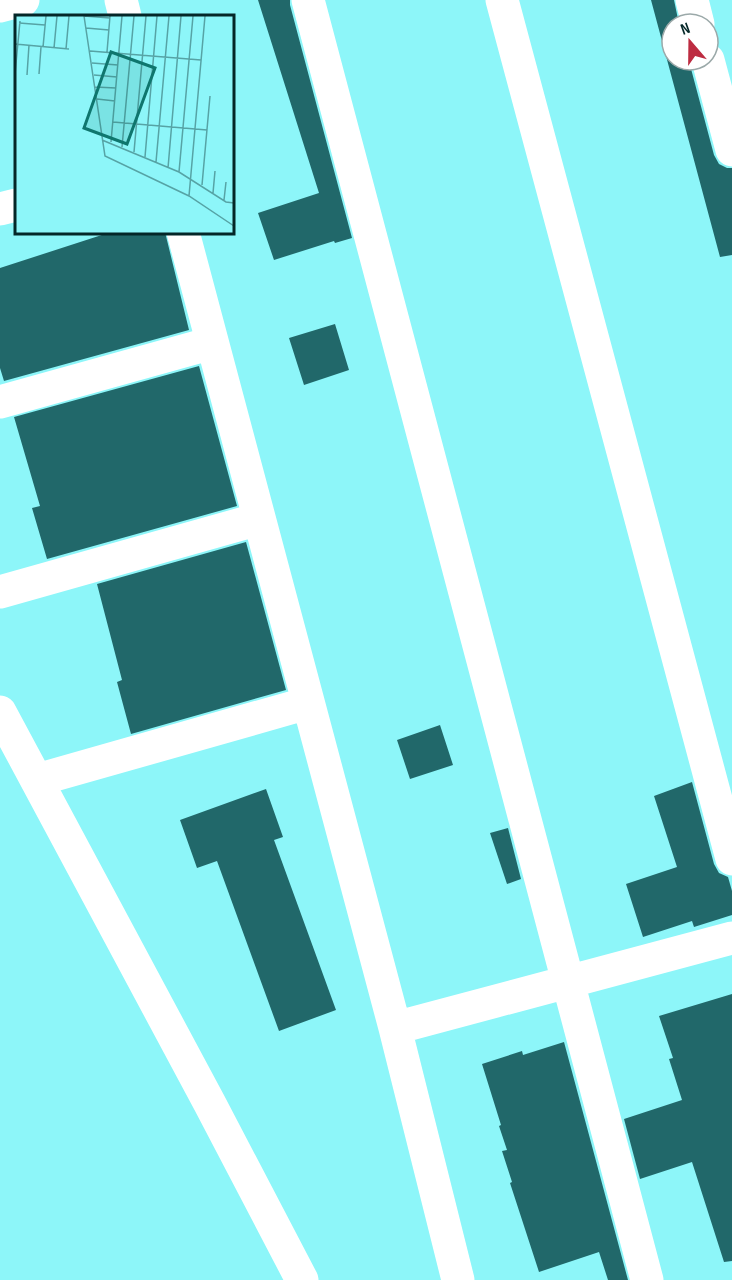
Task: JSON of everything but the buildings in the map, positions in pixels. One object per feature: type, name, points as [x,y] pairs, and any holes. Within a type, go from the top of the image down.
[{"type":"street","points":[[0,6],[23,0]]},
{"type":"street","points":[[121,0],[125,15]]},
{"type":"street","points":[[308,0],[647,1280]]},
{"type":"street","points":[[502,0],[732,859]]},
{"type":"street","points":[[711,72],[732,150]]},
{"type":"street","points":[[0,209],[15,205]]},
{"type":"street","points":[[184,234],[394,1028],[458,1280]]},
{"type":"street","points":[[0,402],[212,342]]},
{"type":"street","points":[[0,592],[259,519]]},
{"type":"street","points":[[37,780],[308,703]]},
{"type":"street","points":[[0,712],[302,1280]]},
{"type":"street","points":[[394,1028],[732,938]]}]
